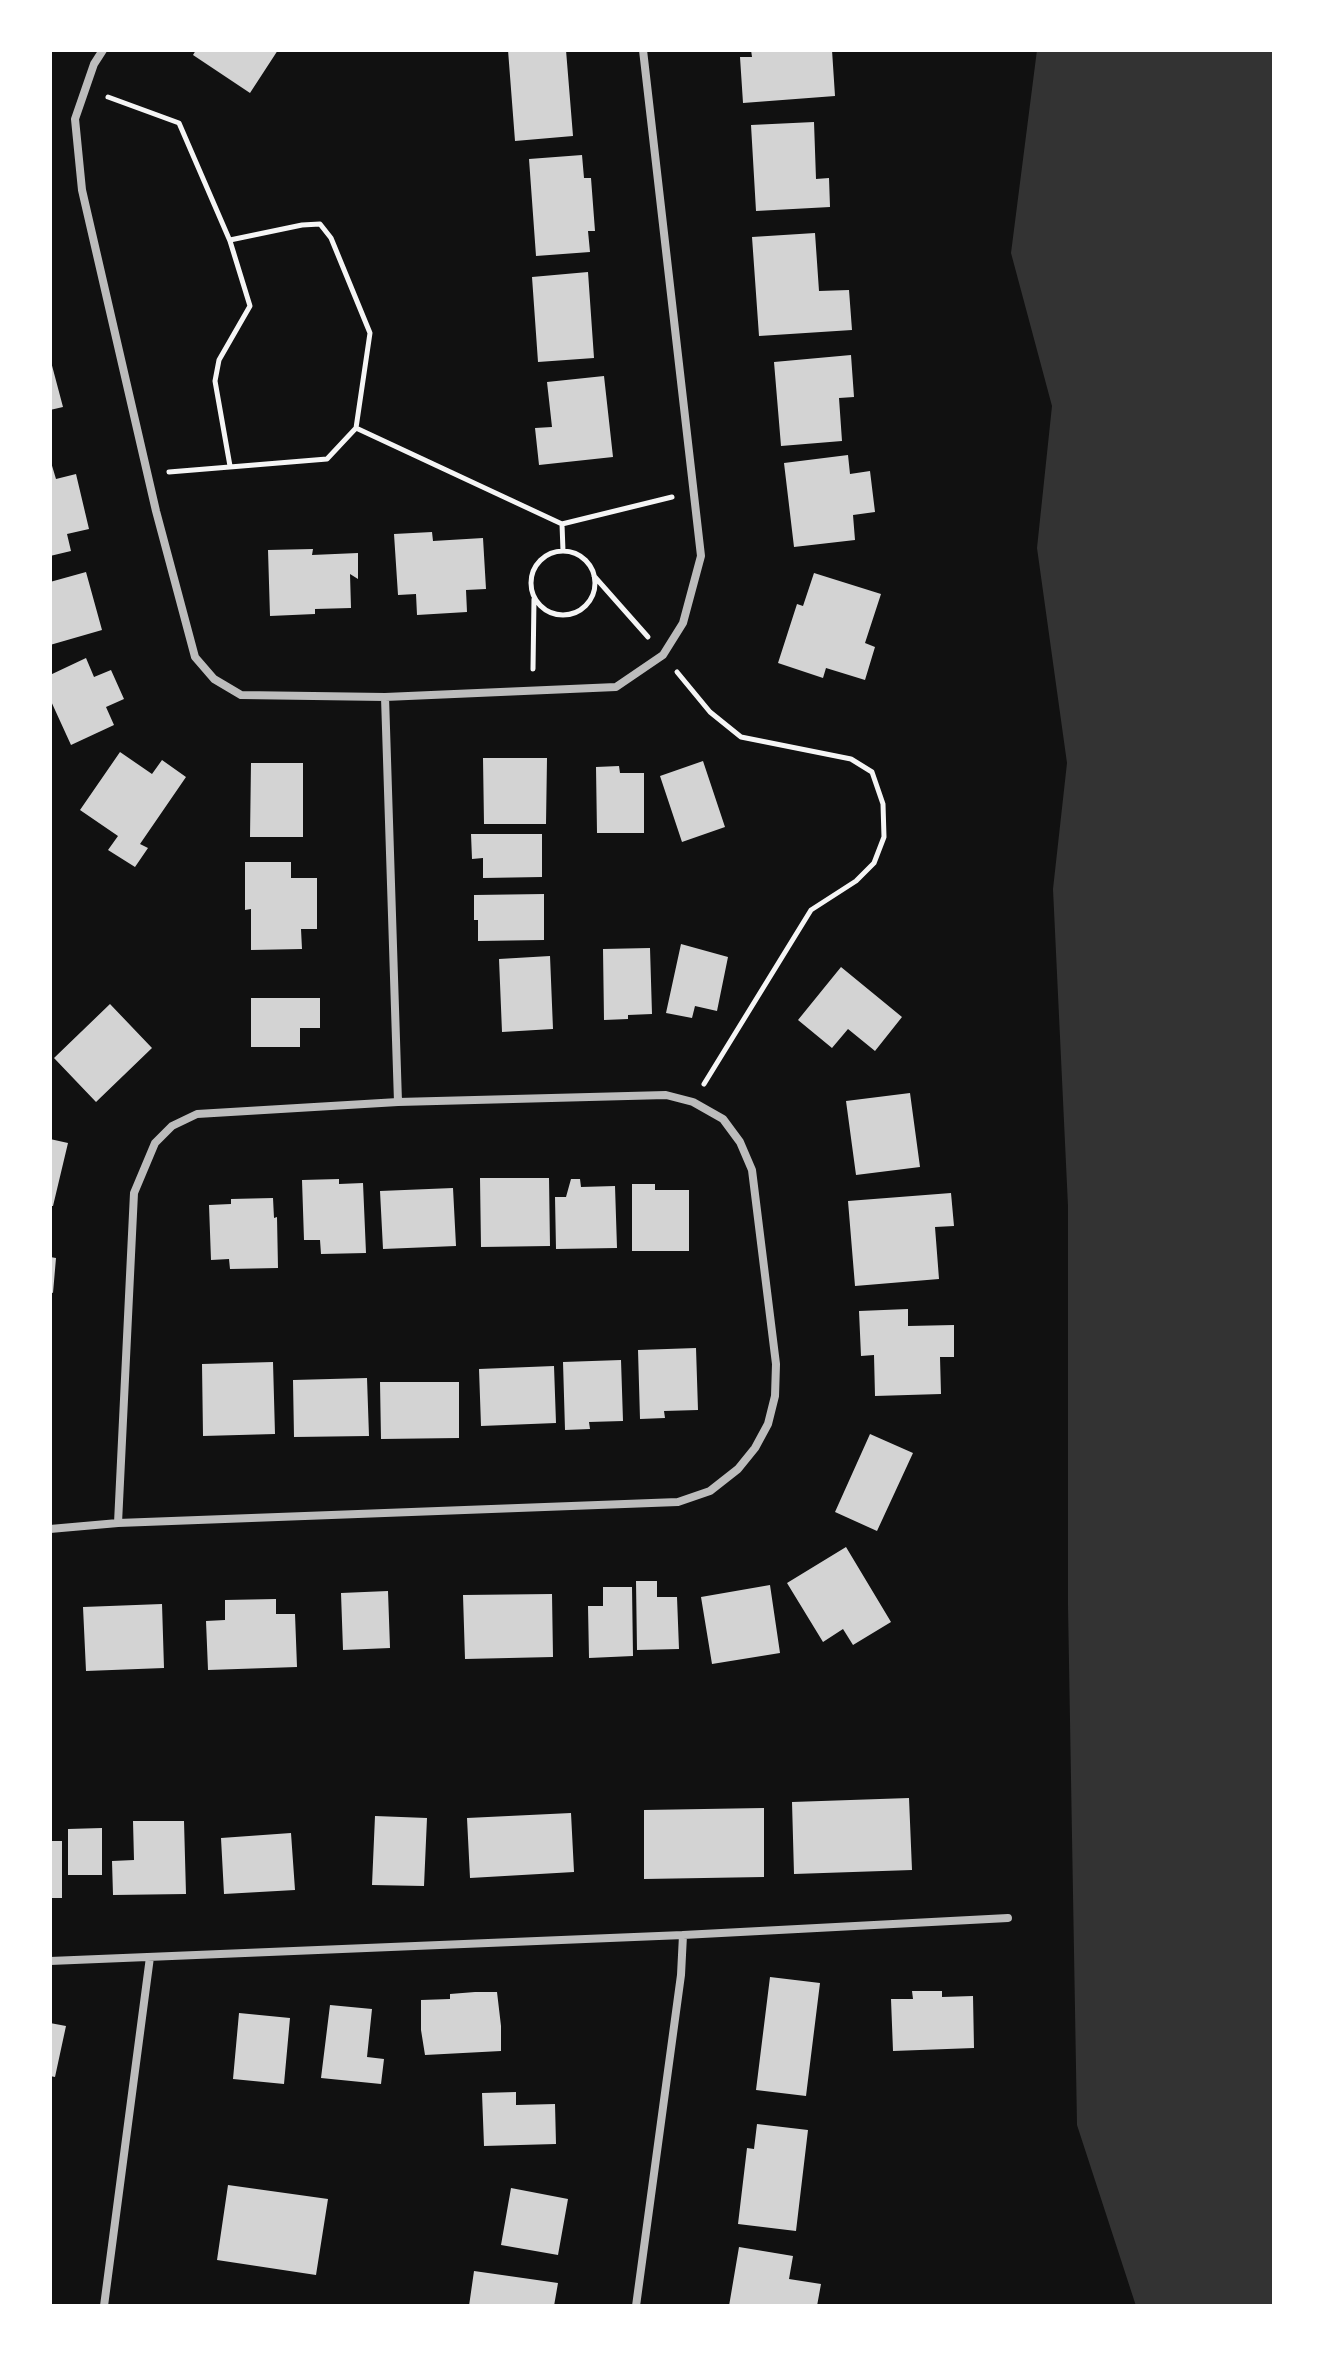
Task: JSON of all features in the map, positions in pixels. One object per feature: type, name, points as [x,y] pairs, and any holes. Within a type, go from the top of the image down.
[{"type":"street","points":[[103,50],[94,64],[75,119],[82,190],[195,657],[214,679],[241,695],[385,697],[616,687],[663,655],[683,623],[701,556],[643,50]]},
{"type":"street","points":[[385,697],[398,1102]]},
{"type":"street","points":[[50,1529],[118,1523],[678,1502],[710,1491],[738,1469],[755,1448],[768,1424],[775,1396],[776,1364],[752,1170],[740,1142],[723,1119],[693,1102],[666,1095],[398,1102],[197,1114],[172,1126],[155,1143],[134,1193],[118,1523]]},
{"type":"street","points":[[50,1961],[683,1935],[1008,1918]]},
{"type":"street","points":[[636,2306],[681,1975],[683,1935]]},
{"type":"street","points":[[104,2306],[150,1957]]},
{"type":"path","points":[[85,89],[179,123],[230,241],[250,306],[219,360],[215,381],[230,466]]},
{"type":"path","points":[[149,474],[327,459],[356,428],[370,333],[331,238],[320,224],[230,241]]},
{"type":"path","points":[[356,428],[562,524],[692,492]]},
{"type":"path","points":[[562,524],[563,551]]},
{"type":"path","points":[[533,690],[534,598],[530,588],[534,568],[549,554],[563,551],[579,555],[587,562],[594,576],[710,712],[741,737],[851,759],[872,772],[883,804],[884,837],[874,863],[856,881],[811,910],[693,1102]]},
{"type":"path","points":[[534,598],[550,613],[571,615],[589,603],[594,593],[594,576]]},
{"type":"shaded area","points":[[1037,50],[1274,50],[1274,2306],[1136,2306],[1077,2125],[1068,1605],[1068,1206],[1053,889],[1067,763],[1037,548],[1052,406],[1011,253]]},
{"type":"building","points":[[196,50],[278,50],[250,93],[193,55]]},
{"type":"building","points":[[508,50],[566,50],[573,136],[515,141]]},
{"type":"building","points":[[751,50],[832,50],[835,96],[743,103],[740,57],[752,57]]},
{"type":"building","points":[[814,122],[816,179],[829,178],[830,207],[756,211],[751,125]]},
{"type":"building","points":[[582,155],[584,178],[591,178],[595,231],[588,231],[590,252],[536,256],[529,159]]},
{"type":"building","points":[[815,233],[819,291],[849,290],[852,330],[759,336],[752,237]]},
{"type":"building","points":[[588,272],[594,358],[538,362],[532,277]]},
{"type":"building","points":[[851,355],[854,397],[839,398],[842,441],[781,446],[774,362]]},
{"type":"building","points":[[50,358],[63,407],[50,410]]},
{"type":"building","points":[[604,376],[613,457],[539,465],[535,428],[552,427],[547,382]]},
{"type":"building","points":[[848,455],[850,474],[870,471],[875,512],[853,515],[855,540],[794,547],[784,463]]},
{"type":"building","points":[[50,459],[56,479],[76,474],[89,529],[67,534],[71,551],[50,556]]},
{"type":"building","points":[[432,532],[433,541],[483,538],[486,589],[466,590],[467,612],[417,615],[416,594],[398,595],[394,534]]},
{"type":"building","points":[[313,549],[312,555],[358,553],[358,579],[350,574],[351,608],[315,609],[315,614],[270,616],[268,550]]},
{"type":"building","points":[[86,572],[102,630],[50,645],[50,582]]},
{"type":"building","points":[[814,573],[881,594],[865,643],[875,647],[865,680],[826,668],[823,678],[778,663],[797,604],[803,606]]},
{"type":"building","points":[[86,658],[94,677],[111,670],[124,699],[106,707],[114,725],[71,745],[50,699],[50,675]]},
{"type":"building","points":[[120,752],[152,774],[162,760],[186,777],[140,844],[148,848],[135,867],[108,850],[118,836],[80,810]]},
{"type":"building","points":[[483,758],[547,758],[546,824],[484,824]]},
{"type":"building","points":[[703,761],[725,827],[682,842],[660,776]]},
{"type":"building","points":[[251,763],[303,763],[303,837],[250,837]]},
{"type":"building","points":[[619,766],[620,773],[644,773],[644,833],[597,833],[596,767]]},
{"type":"building","points":[[471,834],[542,834],[542,877],[483,878],[483,858],[472,859]]},
{"type":"building","points":[[245,862],[291,862],[291,878],[317,878],[317,929],[301,929],[302,949],[251,950],[251,909],[245,910]]},
{"type":"building","points":[[544,894],[544,940],[478,941],[474,895]]},
{"type":"building","points":[[681,944],[728,957],[717,1011],[695,1006],[692,1018],[666,1013]]},
{"type":"building","points":[[650,948],[652,1014],[604,1020],[603,949]]},
{"type":"building","points":[[550,956],[553,1029],[502,1032],[499,959]]},
{"type":"building","points":[[841,967],[902,1017],[875,1051],[848,1029],[832,1048],[798,1020]]},
{"type":"building","points":[[251,998],[320,998],[320,1028],[300,1028],[300,1047],[251,1047]]},
{"type":"building","points":[[110,1004],[152,1048],[96,1102],[54,1058]]},
{"type":"building","points":[[910,1093],[920,1167],[856,1175],[846,1101]]},
{"type":"building","points":[[50,1139],[68,1143],[53,1206],[50,1206]]},
{"type":"building","points":[[480,1178],[549,1178],[550,1246],[481,1247]]},
{"type":"building","points":[[339,1179],[339,1184],[363,1183],[366,1253],[321,1254],[320,1240],[304,1240],[302,1180]]},
{"type":"building","points":[[571,1179],[580,1179],[581,1187],[615,1186],[617,1248],[556,1249],[555,1197],[566,1197]]},
{"type":"building","points":[[632,1184],[655,1184],[655,1190],[689,1190],[689,1251],[632,1251]]},
{"type":"building","points":[[453,1188],[456,1246],[383,1249],[380,1191]]},
{"type":"building","points":[[951,1193],[954,1226],[935,1227],[939,1279],[855,1286],[848,1201]]},
{"type":"building","points":[[273,1198],[274,1218],[277,1217],[278,1268],[230,1269],[229,1259],[211,1260],[209,1205],[231,1204],[231,1199]]},
{"type":"building","points":[[50,1257],[56,1258],[53,1293],[50,1292]]},
{"type":"building","points":[[908,1309],[908,1326],[954,1325],[954,1357],[940,1357],[941,1394],[875,1396],[874,1355],[861,1356],[859,1311]]},
{"type":"building","points":[[696,1348],[698,1410],[664,1411],[665,1418],[640,1419],[638,1350]]},
{"type":"building","points":[[621,1360],[623,1421],[589,1422],[590,1429],[565,1430],[563,1362]]},
{"type":"building","points":[[273,1362],[275,1434],[203,1436],[202,1364]]},
{"type":"building","points":[[554,1366],[556,1423],[481,1426],[479,1369]]},
{"type":"building","points":[[367,1378],[369,1436],[294,1437],[293,1380]]},
{"type":"building","points":[[380,1382],[459,1382],[459,1438],[381,1439]]},
{"type":"building","points":[[870,1434],[913,1453],[877,1531],[835,1512]]},
{"type":"building","points":[[846,1547],[891,1622],[853,1645],[843,1629],[823,1642],[787,1583]]},
{"type":"building","points":[[636,1581],[657,1581],[657,1597],[677,1597],[679,1649],[637,1650]]},
{"type":"building","points":[[770,1585],[780,1653],[712,1664],[701,1597]]},
{"type":"building","points":[[603,1587],[632,1587],[633,1656],[589,1658],[588,1606],[603,1606]]},
{"type":"building","points":[[388,1591],[390,1648],[343,1650],[341,1593]]},
{"type":"building","points":[[552,1594],[553,1657],[465,1659],[463,1595]]},
{"type":"building","points":[[276,1599],[276,1614],[295,1614],[297,1667],[208,1670],[206,1621],[225,1620],[225,1600]]},
{"type":"building","points":[[162,1604],[164,1668],[86,1671],[83,1607]]},
{"type":"building","points":[[909,1798],[912,1870],[794,1874],[792,1802]]},
{"type":"building","points":[[764,1808],[764,1877],[644,1879],[644,1810]]},
{"type":"building","points":[[571,1813],[574,1872],[470,1878],[467,1818]]},
{"type":"building","points":[[375,1816],[427,1818],[424,1886],[372,1885]]},
{"type":"building","points":[[133,1821],[184,1821],[186,1894],[113,1895],[112,1861],[134,1860]]},
{"type":"building","points":[[102,1828],[102,1875],[68,1875],[68,1829]]},
{"type":"building","points":[[291,1833],[295,1890],[224,1894],[221,1838]]},
{"type":"building","points":[[50,1841],[62,1841],[62,1898],[50,1898]]},
{"type":"building","points":[[770,1977],[820,1983],[806,2096],[756,2090]]},
{"type":"building","points":[[912,1991],[942,1991],[942,1997],[973,1996],[974,2048],[893,2051],[891,1999],[913,1999]]},
{"type":"building","points":[[497,1992],[501,2051],[425,2055],[421,2000],[450,1999],[450,1994]]},
{"type":"building","points":[[330,2005],[372,2009],[367,2057],[384,2059],[381,2084],[321,2078]]},
{"type":"building","points":[[239,2013],[290,2018],[284,2084],[233,2079]]},
{"type":"building","points":[[50,2023],[66,2026],[55,2077],[50,2076]]},
{"type":"building","points":[[516,2092],[516,2105],[555,2104],[556,2144],[484,2146],[482,2093]]},
{"type":"building","points":[[757,2124],[808,2130],[796,2231],[738,2224],[747,2148],[754,2149]]},
{"type":"building","points":[[228,2185],[328,2199],[316,2275],[217,2260]]},
{"type":"building","points":[[511,2188],[568,2199],[558,2255],[501,2245]]},
{"type":"building","points":[[739,2247],[793,2256],[789,2279],[821,2284],[817,2306],[729,2306]]},
{"type":"building","points":[[474,2271],[558,2283],[554,2306],[469,2306]]}]
